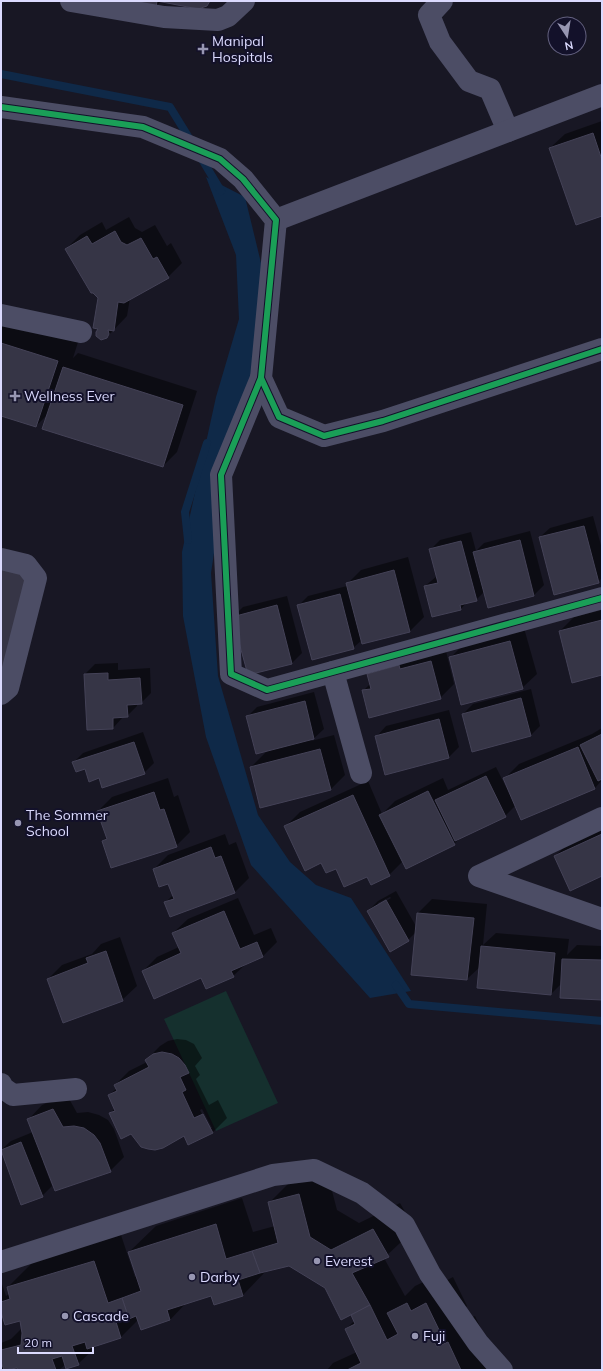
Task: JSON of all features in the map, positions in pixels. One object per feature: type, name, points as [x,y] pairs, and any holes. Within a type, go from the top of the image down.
[{"type":"street","points":[[71,1],[164,17],[218,20],[228,16],[244,1]]},
{"type":"street","points":[[442,1],[429,15],[440,42],[469,81],[490,89],[508,131]]},
{"type":"street","points":[[276,220],[602,95]]},
{"type":"street","points":[[1,107],[143,127],[180,142],[220,159],[243,179],[276,220],[261,378],[221,475],[231,674],[267,690],[602,598]]},
{"type":"street","points":[[1,315],[81,332]]},
{"type":"street","points":[[261,378],[279,417],[324,436],[383,421],[602,349]]},
{"type":"street","points":[[1,559],[26,565],[36,578],[8,688],[1,694]]},
{"type":"street","points":[[333,672],[361,773]]},
{"type":"street","points":[[602,818],[479,876],[602,919]]},
{"type":"street","points":[[1,1084],[3,1088],[13,1094],[76,1089]]},
{"type":"street","points":[[1,1262],[273,1174],[314,1170],[362,1193],[404,1225],[430,1274],[478,1343],[502,1370]]},
{"type":"green space","points":[[226,991],[278,1103],[216,1131],[164,1019]]},
{"type":"water","points":[[206,177],[245,197],[262,267],[251,381],[225,481],[211,573],[218,676],[258,815],[290,862],[316,885],[351,898],[411,991],[370,998],[251,865],[206,737],[183,616],[182,552],[216,397],[239,319],[236,255]]},
{"type":"building","points":[[113,1],[157,1],[156,8]]},
{"type":"building","points":[[157,1],[210,1],[207,6],[198,9]]},
{"type":"building","points":[[593,133],[602,160],[602,216],[576,225],[549,148]]},
{"type":"building","points":[[115,231],[121,242],[127,245],[141,238],[153,259],[157,257],[169,278],[124,303],[118,302],[114,331],[108,330],[109,334],[107,338],[101,340],[96,336],[98,329],[93,328],[98,298],[91,293],[65,249],[87,236],[92,244]]},
{"type":"building","points":[[1,343],[58,361],[36,427],[1,416]]},
{"type":"building","points":[[63,367],[183,405],[163,467],[42,429]]},
{"type":"building","points":[[584,526],[599,583],[554,595],[539,537]]},
{"type":"building","points":[[520,540],[534,596],[488,608],[473,552]]},
{"type":"building","points":[[461,541],[477,601],[460,605],[461,610],[432,617],[424,586],[438,583],[429,549]]},
{"type":"building","points":[[1,569],[28,575],[1,690]]},
{"type":"building","points":[[394,570],[410,632],[362,644],[346,583]]},
{"type":"building","points":[[340,594],[354,649],[312,660],[297,605]]},
{"type":"building","points":[[277,605],[292,664],[248,675],[232,617]]},
{"type":"building","points":[[602,620],[602,675],[572,683],[559,631]]},
{"type":"building","points":[[510,641],[523,689],[461,705],[449,657]]},
{"type":"building","points":[[431,661],[441,699],[369,718],[362,690],[371,689],[367,674],[399,665],[400,669]]},
{"type":"building","points":[[108,673],[108,680],[140,678],[142,704],[127,705],[128,717],[113,718],[113,729],[87,730],[84,674]]},
{"type":"building","points":[[521,698],[531,736],[472,752],[462,714]]},
{"type":"building","points":[[305,701],[314,739],[256,754],[246,716]]},
{"type":"building","points":[[439,719],[449,758],[385,775],[375,736]]},
{"type":"building","points":[[602,734],[602,779],[598,781],[580,745]]},
{"type":"building","points":[[134,742],[145,774],[102,788],[99,778],[89,782],[85,769],[76,772],[72,762]]},
{"type":"building","points":[[578,747],[595,789],[521,820],[503,778]]},
{"type":"building","points":[[320,749],[331,790],[260,808],[250,767]]},
{"type":"building","points":[[486,776],[506,817],[455,841],[435,800]]},
{"type":"building","points":[[428,791],[455,845],[406,869],[379,815]]},
{"type":"building","points":[[154,792],[160,810],[164,809],[177,847],[111,868],[102,841],[107,839],[97,811]]},
{"type":"building","points":[[353,795],[390,876],[371,885],[367,877],[344,887],[336,869],[326,873],[321,863],[305,871],[284,826]]},
{"type":"building","points":[[602,834],[602,876],[570,891],[554,856]]},
{"type":"building","points":[[211,847],[215,858],[221,856],[235,893],[170,917],[164,902],[174,899],[168,884],[159,887],[153,869]]},
{"type":"building","points":[[386,900],[409,941],[390,952],[367,911]]},
{"type":"building","points":[[224,911],[240,949],[257,942],[263,957],[231,971],[234,977],[206,989],[201,978],[154,999],[142,971],[181,953],[172,933]]},
{"type":"building","points":[[417,913],[474,918],[467,980],[411,975]]},
{"type":"building","points":[[481,946],[555,953],[551,995],[477,988]]},
{"type":"building","points":[[106,951],[123,1001],[63,1023],[47,979],[88,963],[86,958]]},
{"type":"building","points":[[562,959],[602,960],[602,1000],[560,998]]},
{"type":"building","points":[[162,1052],[172,1054],[179,1058],[185,1065],[189,1073],[180,1077],[186,1090],[182,1092],[194,1118],[203,1114],[213,1133],[188,1145],[184,1136],[163,1148],[155,1150],[141,1147],[131,1134],[121,1139],[109,1113],[115,1111],[108,1095],[117,1091],[114,1085],[149,1067],[145,1060],[153,1054]]},
{"type":"building","points":[[53,1109],[63,1127],[74,1126],[84,1128],[94,1135],[100,1143],[111,1172],[55,1191],[27,1119]]},
{"type":"building","points":[[21,1142],[43,1197],[21,1205],[1,1150]]},
{"type":"building","name":"Everest","points":[[299,1194],[310,1237],[331,1250],[373,1229],[389,1257],[352,1273],[370,1305],[341,1320],[325,1288],[289,1266],[260,1273],[252,1251],[278,1243],[268,1202]]},
{"type":"building","name":"Darby","points":[[216,1224],[226,1259],[252,1251],[260,1273],[238,1280],[243,1296],[214,1305],[211,1296],[167,1310],[170,1320],[141,1330],[136,1316],[129,1319],[122,1298],[141,1291],[128,1252]]},
{"type":"building","name":"Cascade","points":[[94,1261],[108,1303],[122,1298],[129,1319],[116,1322],[121,1338],[87,1349],[85,1342],[72,1346],[79,1365],[66,1369],[62,1356],[52,1359],[56,1370],[18,1370],[17,1368],[4,1370],[1,1362],[1,1350],[21,1345],[22,1333],[20,1321],[5,1325],[1,1312],[1,1302],[10,1299],[7,1287]]},
{"type":"building","name":"Fuji","points":[[407,1303],[411,1311],[426,1303],[441,1334],[432,1338],[437,1347],[448,1342],[461,1370],[347,1370],[361,1363],[345,1329],[355,1324],[351,1315],[370,1305],[387,1340],[398,1334],[387,1313]]},
{"type":"waterway","points":[[1,74],[170,107],[191,141]]},
{"type":"waterway","points":[[200,156],[221,191]]},
{"type":"waterway","points":[[188,540],[185,512],[207,443]]},
{"type":"waterway","points":[[396,985],[409,1004],[602,1021]]},
{"type":"cycle path","points":[[1,107],[143,127],[220,159],[243,179],[276,220],[261,378],[279,417],[324,436],[383,421],[602,349]]},
{"type":"cycle path","points":[[261,378],[221,475],[231,674],[267,690],[602,598]]},
{"type":"place","name":"Manipal Hospitals","points":[[203,49]]},
{"type":"place","name":"Wellness Ever","points":[[15,396]]},
{"type":"place","name":"The Sommer School","points":[[18,823]]},
{"type":"place","name":"Everest","points":[[317,1261]]},
{"type":"place","name":"Darby","points":[[192,1277]]},
{"type":"place","name":"Cascade","points":[[65,1316]]},
{"type":"place","name":"Fuji","points":[[415,1336]]}]
